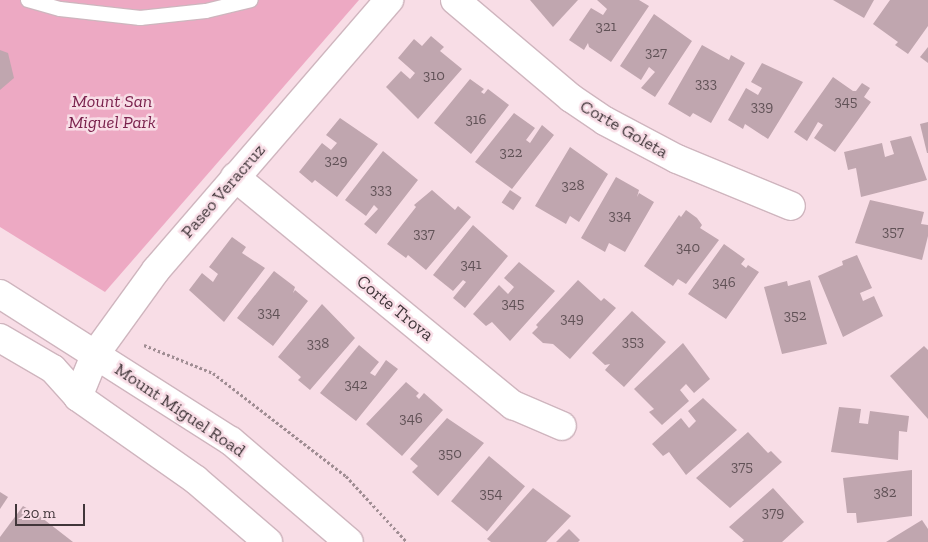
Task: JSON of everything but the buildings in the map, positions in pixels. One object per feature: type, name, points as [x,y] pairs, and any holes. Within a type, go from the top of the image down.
[{"type":"street","name":"Paseo Veracruz","points":[[78,397],[96,353],[156,270],[389,0]]},
{"type":"street","name":"Corte Goleta","points":[[455,0],[571,98],[605,121],[677,159],[791,206]]},
{"type":"street","name":"Corte Trova","points":[[235,177],[513,405],[562,426]]},
{"type":"street","name":"Mount Miguel Road","points":[[0,294],[96,353],[231,441],[349,542]]},
{"type":"street","points":[[0,338],[52,369],[78,397],[196,480],[268,542]]},
{"type":"lane","points":[[28,0],[60,9],[140,18],[206,11],[251,0]]},
{"type":"path","points":[[144,345],[214,373],[346,476],[407,542]]},
{"type":"green space","name":"Mount San Miguel Park","points":[[0,0],[359,0],[105,292],[0,227]]}]
